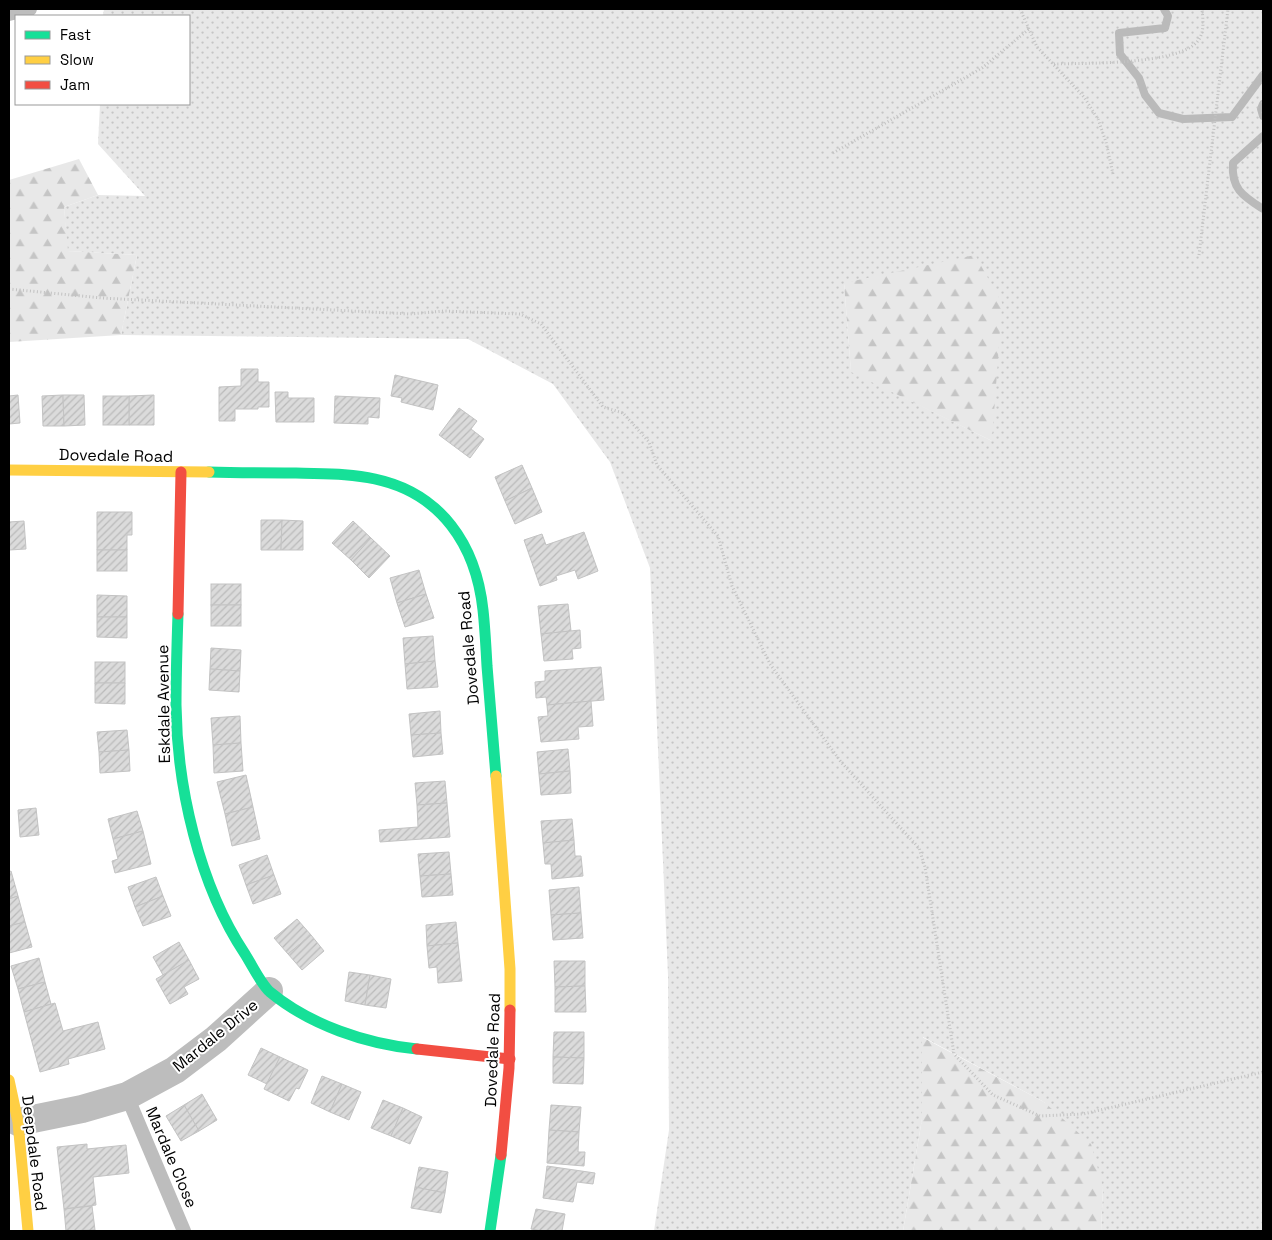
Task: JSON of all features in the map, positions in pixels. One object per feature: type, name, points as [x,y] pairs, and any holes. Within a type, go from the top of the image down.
[{"type":"street","name":"Dovedale Road","points":[[9,470],[347,474],[372,477],[414,492],[447,519],[459,536],[470,557],[479,584],[483,608],[510,969],[510,1059],[506,1127],[490,1231]]},
{"type":"street","name":"Eskdale Avenue","points":[[181,472],[176,706],[181,773],[193,832],[215,899],[238,944],[269,991],[304,1014],[348,1036],[393,1046],[510,1059]]},
{"type":"street","name":"Mardale Drive","points":[[18,1122],[82,1109],[127,1096],[174,1070],[216,1039],[269,991]]},
{"type":"street","name":"Deepdale Road","points":[[9,1080],[18,1122],[28,1231]]},
{"type":"lane","points":[[9,14],[30,9]]},
{"type":"lane","name":"Mardale Close","points":[[127,1096],[184,1231]]},
{"type":"path","points":[[1020,9],[1038,48],[1084,98],[1098,119],[1106,142],[1113,174]]},
{"type":"path","points":[[1053,64],[1157,59],[1181,52],[1196,42],[1203,31],[1202,9]]},
{"type":"path","points":[[1199,255],[1228,9]]},
{"type":"path","points":[[833,153],[982,68],[1029,29]]},
{"type":"path","points":[[9,289],[102,298],[410,314],[444,311],[520,314],[541,324],[603,407],[623,413],[649,442],[657,464],[718,536],[732,586],[770,664],[842,762],[919,848],[924,867],[954,1054],[993,1095],[1040,1116],[1083,1114],[1263,1072]]},
{"type":"green space","points":[[104,9],[1263,9],[1263,1231],[1101,1231],[1103,1187],[1044,1102],[923,1037],[922,1119],[903,1231],[654,1231],[669,1130],[668,975],[650,568],[610,462],[553,384],[468,339],[121,335],[137,255],[67,251],[64,207],[98,195],[145,196],[98,144],[100,105],[190,105],[190,15],[103,15]],"holes":[[[844,283],[992,441],[851,371]]]},
{"type":"green space","points":[[79,159],[98,195],[64,207],[68,251],[137,255],[121,335],[9,342],[9,180]]},
{"type":"green space","points":[[975,255],[1002,303],[992,441],[851,372],[844,283]]},
{"type":"green space","points":[[922,1037],[1044,1102],[1091,1144],[1103,1187],[1101,1231],[903,1231],[922,1119]]},
{"type":"building","points":[[241,369],[258,369],[258,382],[269,382],[269,407],[235,409],[235,421],[219,421],[219,387],[241,386]]},
{"type":"building","points":[[395,375],[438,385],[433,410],[401,402],[402,398],[391,396]]},
{"type":"building","points":[[275,392],[288,392],[288,398],[314,398],[314,422],[276,422]]},
{"type":"building","points":[[18,395],[20,423],[9,424],[9,396]]},
{"type":"building","points":[[63,395],[64,426],[43,426],[42,396]]},
{"type":"building","points":[[63,395],[84,395],[85,425],[64,426]]},
{"type":"building","points":[[154,395],[154,425],[129,425],[129,396]]},
{"type":"building","points":[[103,396],[129,396],[129,425],[103,425]]},
{"type":"building","points":[[335,396],[380,398],[379,418],[368,417],[368,424],[334,423]]},
{"type":"building","points":[[459,408],[477,421],[471,429],[484,439],[470,458],[439,435]]},
{"type":"building","points":[[522,465],[532,488],[505,501],[495,477]]},
{"type":"building","points":[[532,488],[542,512],[515,524],[505,501]]},
{"type":"building","points":[[97,512],[132,512],[132,535],[127,535],[127,550],[97,550]]},
{"type":"building","points":[[261,520],[282,520],[281,550],[261,550]]},
{"type":"building","points":[[282,520],[303,521],[303,550],[281,550]]},
{"type":"building","points":[[24,521],[26,549],[9,550],[9,522]]},
{"type":"building","points":[[353,521],[371,538],[351,560],[332,543]]},
{"type":"building","points":[[584,532],[598,571],[578,579],[575,570],[556,576],[557,580],[540,586],[524,540],[542,534],[546,545]]},
{"type":"building","points":[[371,538],[390,556],[369,578],[351,560]]},
{"type":"building","points":[[97,550],[127,550],[127,571],[97,571]]},
{"type":"building","points":[[419,570],[426,594],[397,603],[390,578]]},
{"type":"building","points":[[211,584],[241,584],[241,605],[211,605]]},
{"type":"building","points":[[426,594],[434,618],[405,627],[397,603]]},
{"type":"building","points":[[97,595],[127,596],[127,617],[97,617]]},
{"type":"building","points":[[568,604],[571,631],[541,634],[538,606]]},
{"type":"building","points":[[211,605],[241,605],[241,626],[211,626]]},
{"type":"building","points":[[97,617],[127,617],[127,638],[97,637]]},
{"type":"building","points":[[580,630],[581,648],[572,649],[573,659],[544,661],[541,634]]},
{"type":"building","points":[[433,636],[435,661],[405,664],[403,638]]},
{"type":"building","points":[[211,648],[241,650],[240,671],[210,669]]},
{"type":"building","points":[[435,661],[438,687],[407,689],[405,664]]},
{"type":"building","points":[[95,662],[125,662],[125,683],[95,683]]},
{"type":"building","points":[[601,667],[604,700],[547,705],[546,697],[536,698],[535,682],[545,681],[545,671]]},
{"type":"building","points":[[210,669],[240,671],[239,692],[209,690]]},
{"type":"building","points":[[95,683],[125,683],[125,704],[95,703]]},
{"type":"building","points":[[591,701],[593,726],[578,727],[579,739],[541,742],[538,717],[548,716],[547,705]]},
{"type":"building","points":[[440,711],[441,733],[411,735],[409,714]]},
{"type":"building","points":[[240,716],[241,743],[213,745],[211,718]]},
{"type":"building","points":[[127,730],[129,750],[99,752],[97,732]]},
{"type":"building","points":[[441,733],[443,754],[413,757],[411,735]]},
{"type":"building","points":[[241,743],[243,771],[214,773],[213,745]]},
{"type":"building","points":[[568,749],[570,771],[539,774],[537,752]]},
{"type":"building","points":[[129,750],[130,771],[100,773],[99,752]]},
{"type":"building","points":[[570,771],[571,793],[541,795],[539,774]]},
{"type":"building","points":[[246,775],[253,807],[225,814],[217,782]]},
{"type":"building","points":[[445,781],[447,803],[417,805],[415,783]]},
{"type":"building","points":[[447,803],[450,837],[380,842],[379,830],[418,827],[417,805]]},
{"type":"building","points":[[253,807],[260,839],[232,846],[225,814]]},
{"type":"building","points":[[36,808],[39,835],[20,837],[18,810]]},
{"type":"building","points":[[137,811],[143,831],[113,839],[108,819]]},
{"type":"building","points":[[572,819],[574,840],[543,843],[541,821]]},
{"type":"building","points":[[143,831],[151,864],[115,873],[112,861],[118,859],[113,839]]},
{"type":"building","points":[[574,840],[575,856],[581,856],[583,876],[552,879],[551,864],[545,864],[543,843]]},
{"type":"building","points":[[449,852],[451,874],[420,876],[418,854]]},
{"type":"building","points":[[267,855],[274,875],[246,885],[239,865]]},
{"type":"building","points":[[11,871],[18,896],[9,899],[9,872]]},
{"type":"building","points":[[451,874],[453,895],[422,897],[420,876]]},
{"type":"building","points":[[274,875],[281,894],[253,904],[246,885]]},
{"type":"building","points":[[156,877],[163,896],[135,907],[128,887]]},
{"type":"building","points":[[579,887],[581,913],[551,915],[549,890]]},
{"type":"building","points":[[18,896],[25,922],[9,926],[9,899]]},
{"type":"building","points":[[163,896],[171,916],[143,926],[135,907]]},
{"type":"building","points":[[581,913],[583,938],[553,940],[551,915]]},
{"type":"building","points":[[297,919],[311,935],[288,954],[274,938]]},
{"type":"building","points":[[25,922],[32,947],[9,953],[9,926]]},
{"type":"building","points":[[456,922],[458,943],[427,946],[426,925]]},
{"type":"building","points":[[311,935],[324,951],[302,970],[288,954]]},
{"type":"building","points":[[179,942],[189,960],[163,975],[153,957]]},
{"type":"building","points":[[458,943],[462,981],[438,983],[437,967],[429,968],[427,946]]},
{"type":"building","points":[[39,958],[45,982],[18,989],[11,966]]},
{"type":"building","points":[[189,960],[199,979],[184,987],[188,994],[170,1004],[156,979]]},
{"type":"building","points":[[554,961],[585,961],[585,986],[555,987]]},
{"type":"building","points":[[349,972],[370,975],[365,1005],[345,1001]]},
{"type":"building","points":[[370,975],[391,979],[386,1008],[365,1005]]},
{"type":"building","points":[[45,982],[51,1004],[24,1012],[18,989]]},
{"type":"building","points":[[585,986],[586,1012],[555,1012],[555,987]]},
{"type":"building","points":[[55,1003],[63,1031],[98,1022],[105,1049],[68,1059],[69,1064],[40,1072],[24,1012]]},
{"type":"building","points":[[554,1032],[584,1032],[584,1058],[553,1057]]},
{"type":"building","points":[[261,1048],[280,1057],[267,1084],[248,1075]]},
{"type":"building","points":[[280,1057],[308,1070],[299,1089],[296,1088],[289,1101],[264,1089]]},
{"type":"building","points":[[553,1057],[584,1058],[583,1084],[553,1083]]},
{"type":"building","points":[[322,1076],[342,1084],[330,1112],[311,1103]]},
{"type":"building","points":[[342,1084],[361,1092],[349,1120],[330,1112]]},
{"type":"building","points":[[202,1094],[217,1120],[199,1131],[184,1105]]},
{"type":"building","points":[[383,1100],[403,1108],[391,1136],[371,1128]]},
{"type":"building","points":[[184,1105],[199,1131],[181,1141],[166,1116]]},
{"type":"building","points":[[551,1105],[581,1107],[579,1132],[549,1130]]},
{"type":"building","points":[[403,1108],[422,1117],[410,1144],[391,1136]]},
{"type":"building","points":[[549,1130],[579,1132],[578,1152],[585,1152],[584,1166],[547,1163]]},
{"type":"building","points":[[87,1144],[87,1149],[126,1145],[129,1173],[93,1177],[96,1205],[64,1209],[57,1147]]},
{"type":"building","points":[[547,1166],[595,1173],[593,1184],[577,1182],[573,1202],[543,1198]]},
{"type":"building","points":[[419,1167],[448,1172],[445,1193],[415,1187]]},
{"type":"building","points":[[415,1187],[445,1193],[441,1213],[411,1208]]},
{"type":"building","points":[[92,1206],[95,1230],[66,1231],[64,1209]]},
{"type":"building","points":[[536,1209],[565,1214],[562,1231],[531,1229]]},
{"type":"waterway","points":[[1164,9],[1168,16],[1165,28],[1119,33],[1120,54],[1139,78],[1145,95],[1159,113],[1183,119],[1232,117],[1263,75]]},
{"type":"waterway","points":[[1263,104],[1261,109],[1263,116]]},
{"type":"waterway","points":[[1263,136],[1233,163],[1236,186],[1244,196],[1263,209]]},
{"type":"traffic: fast","points":[[209,472],[326,474],[365,477],[398,486],[419,496],[436,509],[451,525],[463,544],[479,586],[484,617],[496,776]]},
{"type":"traffic: fast","points":[[178,614],[176,671],[177,736],[186,802],[203,867],[229,927],[263,984],[286,1004],[339,1031],[378,1043],[417,1049]]},
{"type":"traffic: fast","points":[[490,1231],[501,1155]]},
{"type":"traffic: slow","points":[[9,470],[209,472]]},
{"type":"traffic: slow","points":[[496,776],[510,969],[510,1010]]},
{"type":"traffic: slow","points":[[9,1080],[18,1122],[28,1231]]},
{"type":"traffic: jam","points":[[178,614],[181,472]]},
{"type":"traffic: jam","points":[[501,1155],[509,1068],[510,1010]]},
{"type":"traffic: jam","points":[[417,1049],[510,1059]]}]
